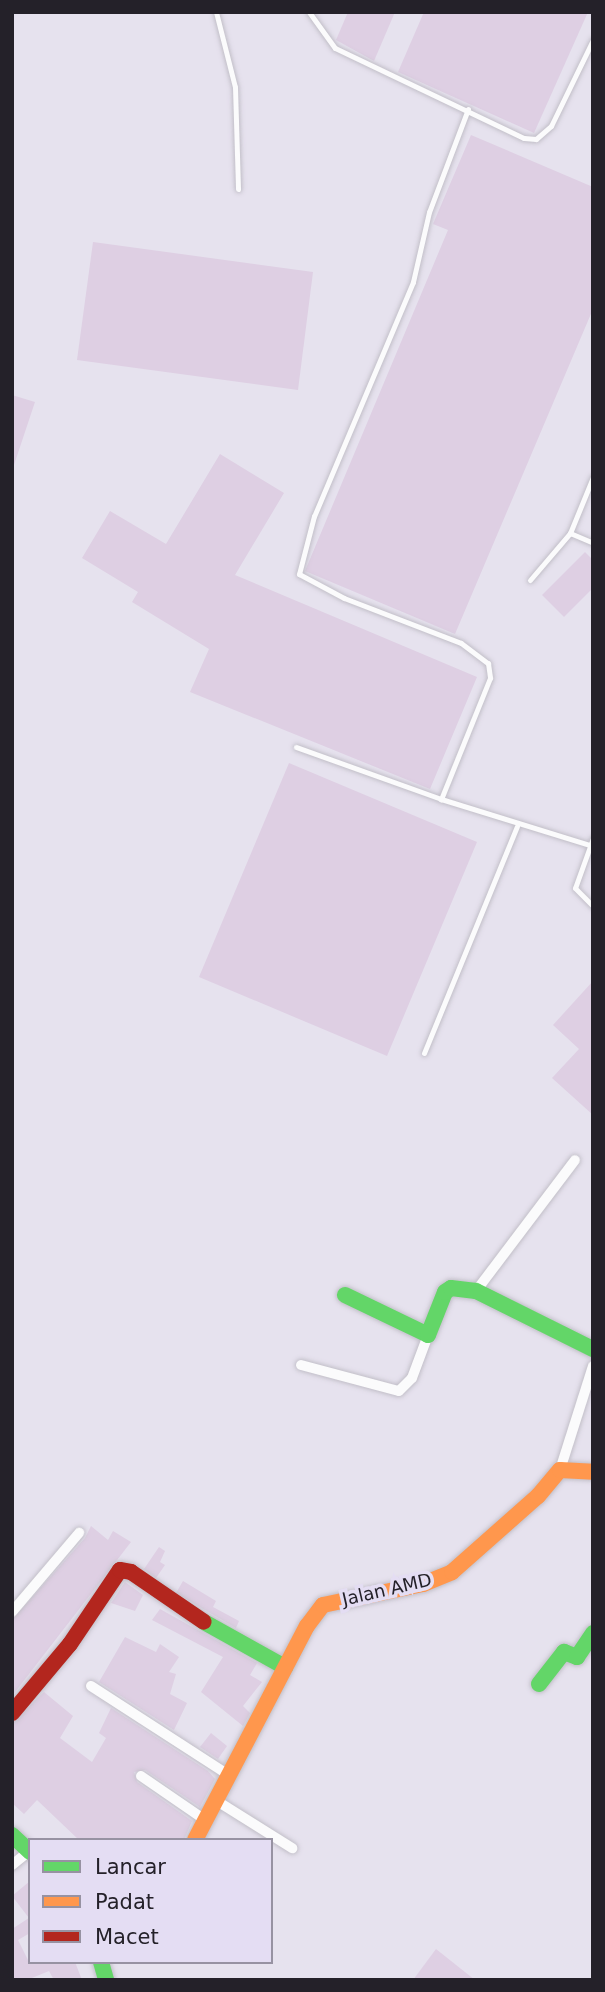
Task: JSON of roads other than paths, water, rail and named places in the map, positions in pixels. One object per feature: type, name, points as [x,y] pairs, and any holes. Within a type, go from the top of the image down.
[{"type":"street","points":[[476,1291],[575,1160]]},
{"type":"street","points":[[301,1365],[399,1391],[412,1378],[444,1292],[451,1288],[476,1291],[593,1349]]},
{"type":"street","points":[[345,1295],[428,1335]]},
{"type":"street","points":[[593,1366],[560,1470],[593,1472]]},
{"type":"street","name":"Jalan AMD","points":[[196,1838],[285,1667],[323,1605],[423,1584],[452,1572],[538,1496],[560,1470]]},
{"type":"street","points":[[12,1612],[79,1533]]},
{"type":"street","points":[[12,1713],[70,1644],[120,1570],[131,1572],[178,1608],[285,1667]]},
{"type":"street","points":[[539,1684],[565,1652],[577,1657],[593,1633]]},
{"type":"street","points":[[91,1686],[230,1776]]},
{"type":"street","points":[[141,1776],[205,1820]]},
{"type":"street","points":[[216,1801],[292,1848]]},
{"type":"street","points":[[12,1835],[28,1850]]},
{"type":"street","points":[[12,1865],[28,1852]]},
{"type":"lane","points":[[216,12],[235,88],[238,189]]},
{"type":"lane","points":[[309,12],[335,48],[468,109],[524,138],[544,135],[593,40]]},
{"type":"lane","points":[[441,799],[490,678],[488,663],[461,643],[313,585],[299,574],[298,565],[314,516],[413,282],[429,212],[468,109]]},
{"type":"lane","points":[[530,580],[570,533],[593,477]]},
{"type":"lane","points":[[570,533],[593,543]]},
{"type":"lane","points":[[296,747],[517,826],[592,842],[575,888],[593,905]]},
{"type":"lane","points":[[424,1053],[517,826]]}]
